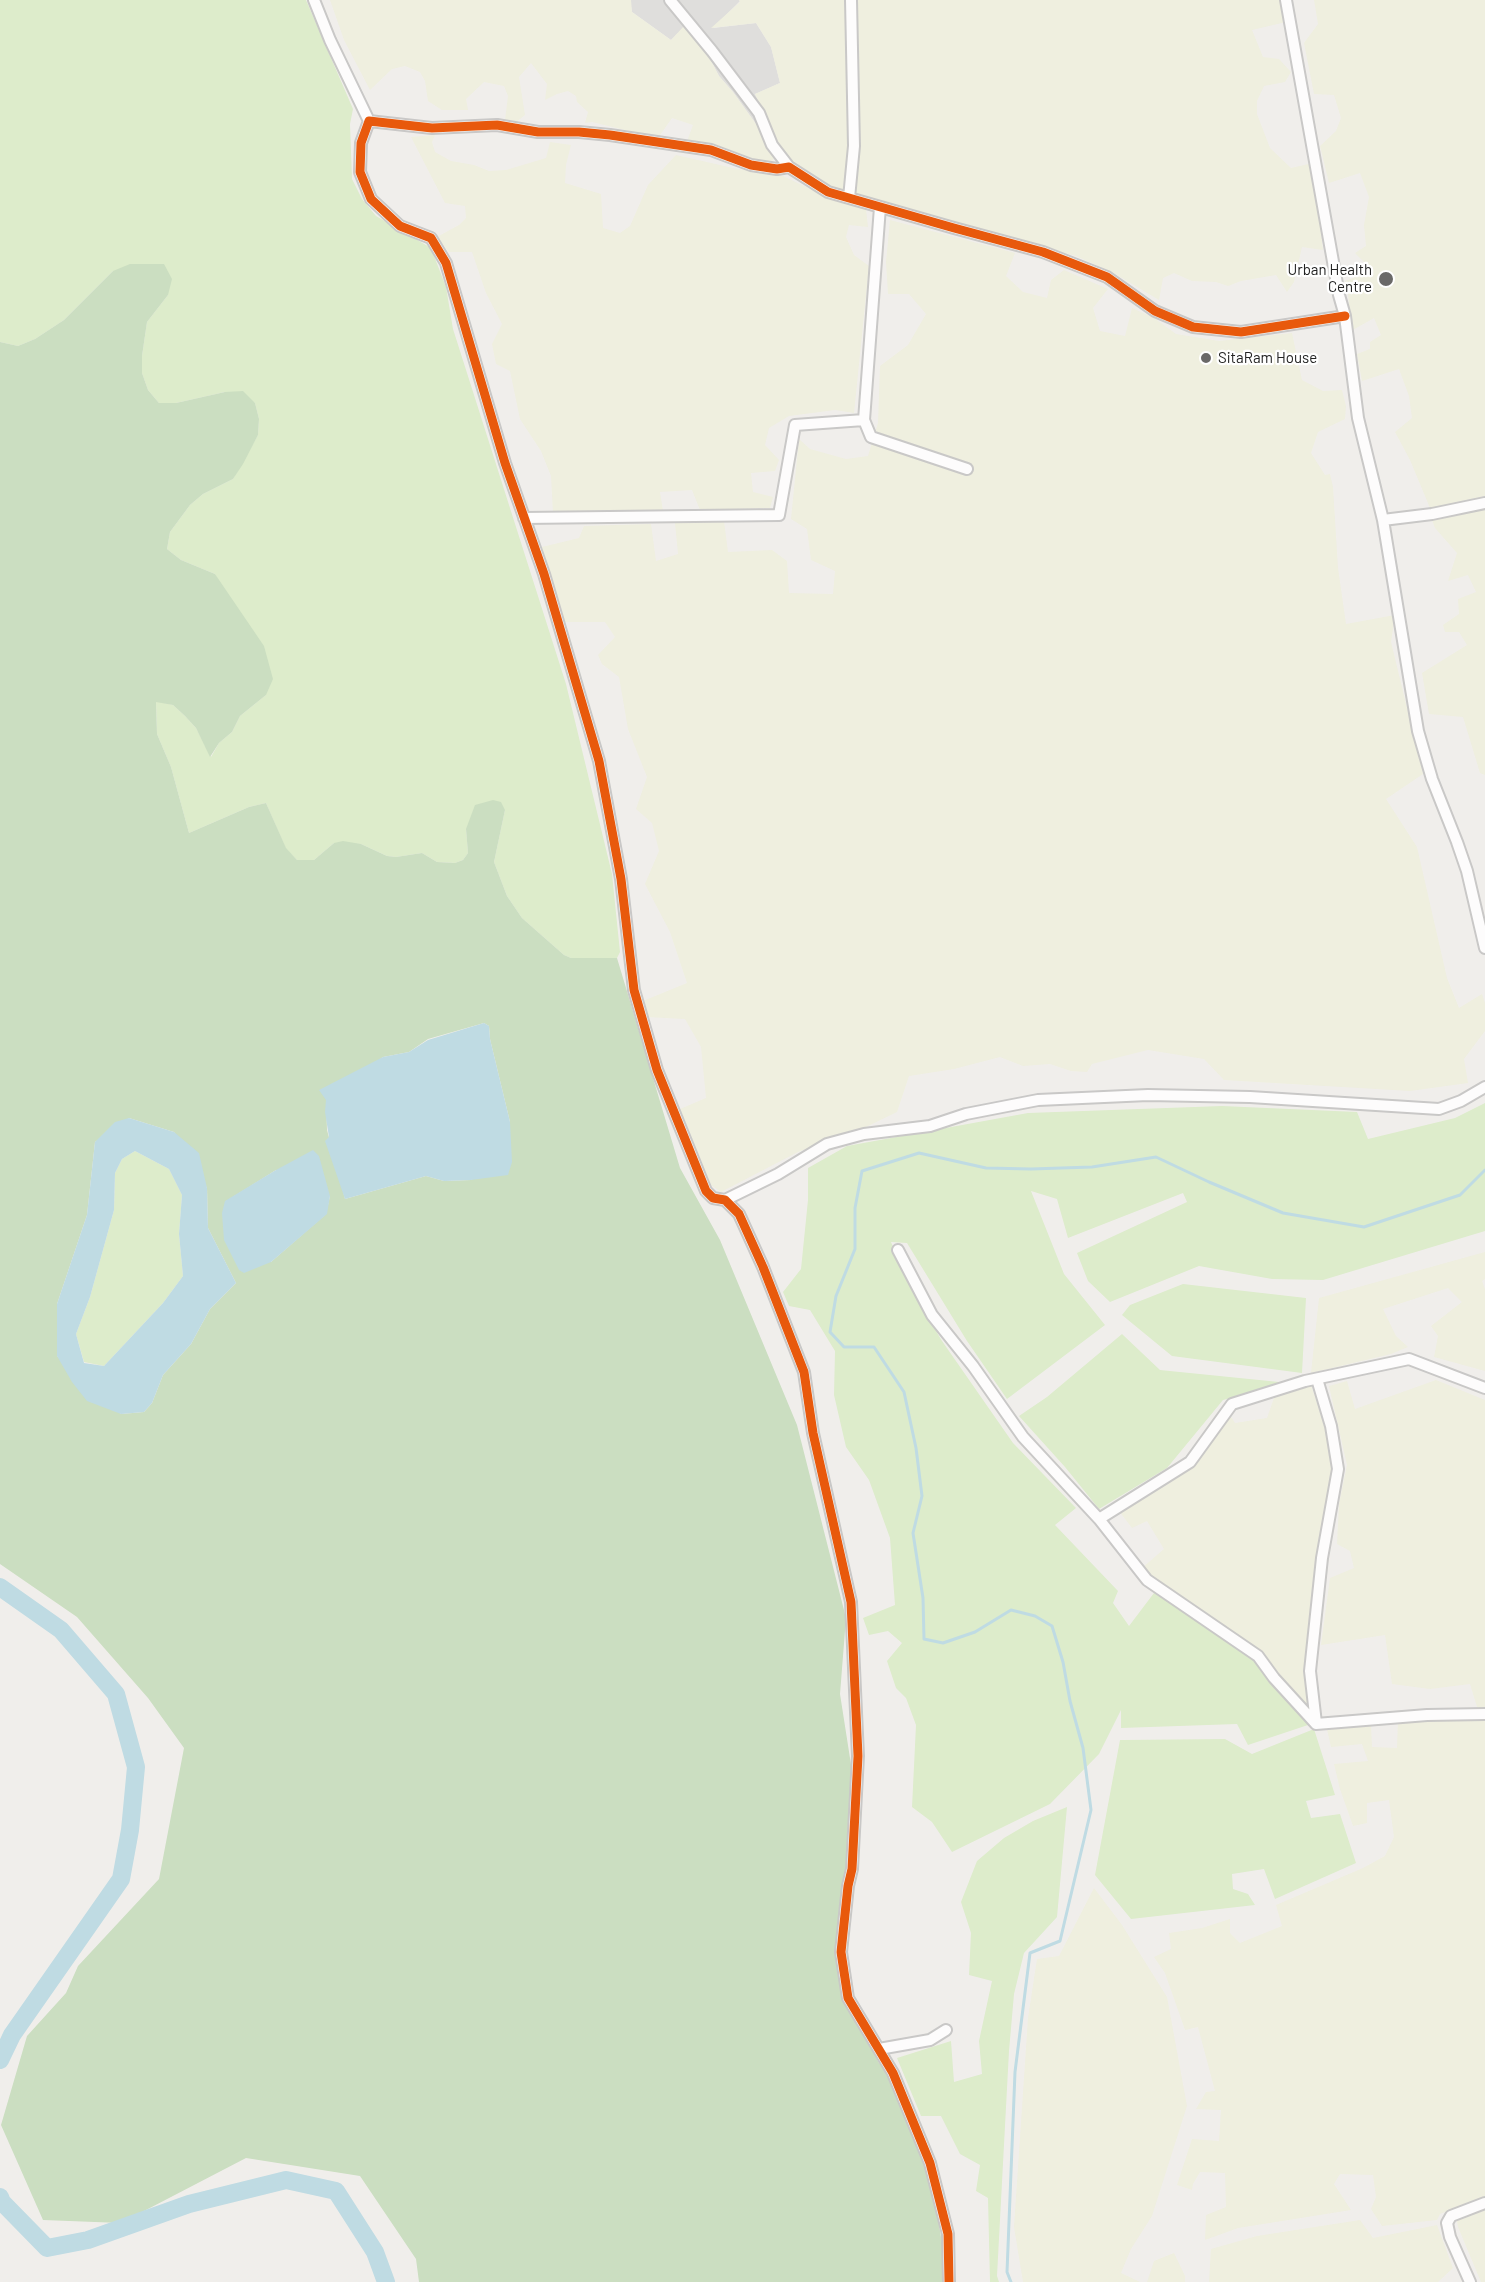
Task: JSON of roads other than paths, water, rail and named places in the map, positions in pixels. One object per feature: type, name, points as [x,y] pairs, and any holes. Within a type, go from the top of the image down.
[{"type":"street","points":[[314,0],[330,40],[369,121],[361,142],[360,172],[371,199],[400,226],[431,238],[446,263],[505,463],[547,585],[599,761],[621,879],[634,990],[657,1070],[706,1191],[713,1198],[725,1200],[739,1214],[744,1224],[804,1372],[813,1434],[851,1602],[858,1756],[852,1869],[841,1952],[848,1998],[893,2073],[930,2163],[948,2234],[949,2282]]},
{"type":"street","points":[[670,0],[759,113],[772,145],[789,167],[828,192],[1043,252],[1107,278],[1155,311],[1193,327],[1241,332],[1345,316]]},
{"type":"street","points":[[849,198],[854,147],[851,0]]},
{"type":"street","points":[[1286,0],[1339,294],[1345,316],[1358,418],[1383,520],[1418,731],[1432,779],[1467,871],[1485,948]]},
{"type":"street","points":[[369,121],[432,128],[497,125],[538,132],[609,135],[711,150],[751,165],[777,169],[789,167]]},
{"type":"street","points":[[880,207],[864,420],[871,437],[966,469]]},
{"type":"street","points":[[524,518],[779,515],[795,425],[864,420]]},
{"type":"street","points":[[1383,520],[1432,514],[1485,503]]},
{"type":"street","points":[[725,1200],[778,1174],[827,1144],[864,1134],[930,1126],[966,1114],[1038,1100],[1159,1095],[1294,1099],[1439,1109],[1461,1101],[1485,1087]]},
{"type":"street","points":[[898,1250],[932,1315],[980,1374],[1023,1437],[1099,1519],[1147,1580],[1258,1656],[1274,1678],[1316,1724]]},
{"type":"street","points":[[1099,1519],[1190,1462],[1232,1404],[1317,1379],[1409,1359],[1485,1388]]},
{"type":"street","points":[[1316,1724],[1310,1671],[1322,1558],[1338,1469],[1331,1426],[1317,1379]]},
{"type":"street","points":[[1316,1724],[1427,1714],[1485,1714]]},
{"type":"street","points":[[879,2049],[930,2040],[946,2030]]},
{"type":"street","points":[[1470,2282],[1450,2237],[1447,2223],[1451,2216],[1485,2203]]},
{"type":"water","points":[[484,1023],[489,1026],[490,1039],[510,1122],[512,1162],[508,1175],[444,1181],[426,1176],[345,1199],[325,1141],[329,1137],[325,1112],[326,1100],[319,1090],[383,1057],[409,1052],[428,1040]]},
{"type":"water","points":[[129,1118],[174,1132],[199,1153],[207,1188],[208,1228],[236,1283],[210,1309],[191,1344],[163,1375],[152,1403],[144,1412],[121,1414],[87,1401],[72,1382],[57,1356],[57,1304],[87,1215],[95,1142],[115,1122]],"holes":[[[135,1151],[169,1169],[182,1195],[179,1234],[183,1276],[163,1303],[104,1366],[84,1363],[76,1334],[90,1297],[114,1210],[115,1173],[122,1159]]]},
{"type":"water","points":[[313,1150],[319,1156],[330,1196],[327,1214],[271,1262],[244,1273],[239,1270],[224,1240],[222,1213],[225,1201]]},
{"type":"waterway","points":[[1011,2282],[1007,2272],[1015,2072],[1030,1953],[1060,1941],[1091,1810],[1083,1748],[1052,1626],[1035,1616],[1011,1610],[975,1632],[943,1643],[924,1639],[923,1598],[913,1533],[922,1496],[916,1448],[904,1392],[874,1347],[844,1347],[830,1332],[836,1296],[855,1249],[855,1208],[862,1171],[919,1153],[986,1168],[1031,1169],[1092,1167],[1156,1157],[1283,1213],[1364,1227],[1460,1195],[1485,1170]]},
{"type":"waterway","points":[[0,1587],[61,1630],[116,1694],[136,1767],[130,1830],[121,1879],[12,2035],[0,2060]]},
{"type":"waterway","points":[[0,2197],[2,2202],[47,2248],[88,2240],[189,2204],[286,2180],[336,2191],[375,2252],[386,2282]]},
{"type":"place","name":"Urban Health Centre","points":[[1386,279]]},
{"type":"place","name":"SitaRam House","points":[[1206,358]]}]
